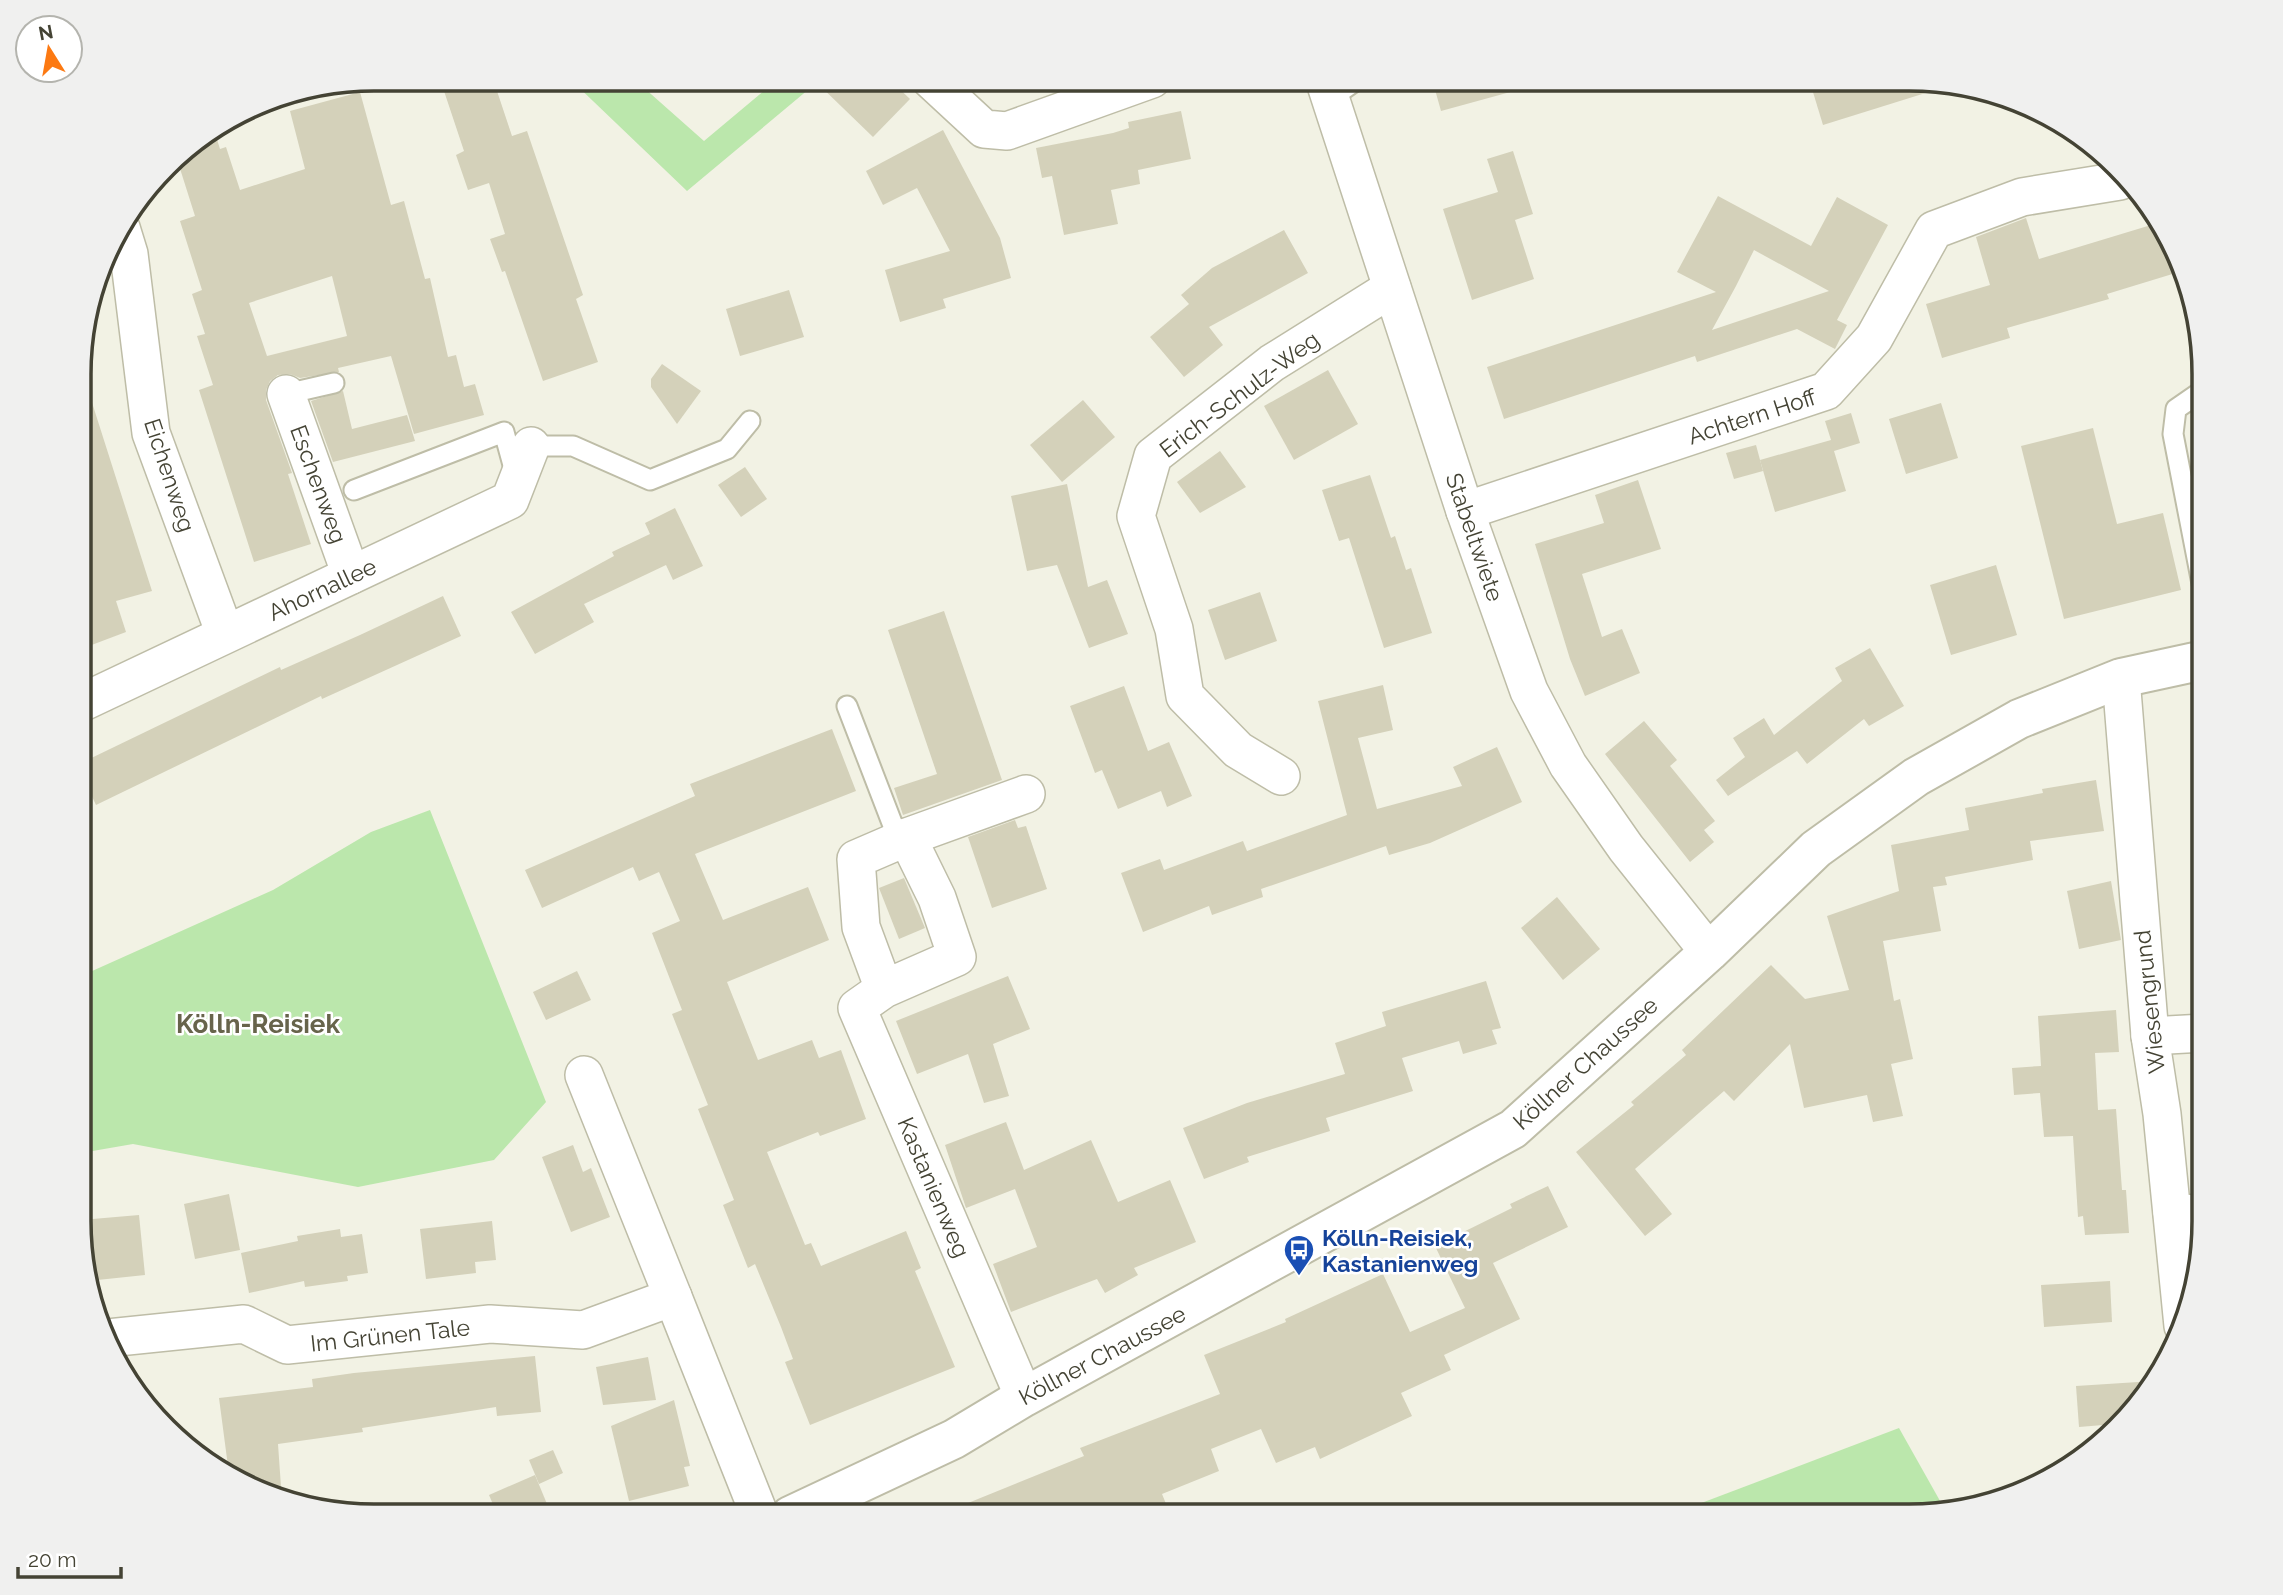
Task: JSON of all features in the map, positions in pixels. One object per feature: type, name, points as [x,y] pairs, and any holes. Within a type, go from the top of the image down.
[{"type":"street","points":[[943,91],[984,129],[1007,131],[1119,91]]},
{"type":"street","name":"Stabeltwiete","points":[[1339,91],[1392,288],[1465,511],[1529,691],[1568,765],[1626,848],[1709,953]]},
{"type":"street","name":"Achtern Hoff","points":[[1465,511],[1826,391],[1874,338],[1934,230],[2022,197],[2116,181]]},
{"type":"street","name":"Eichenweg","points":[[125,240],[129,254],[151,433],[225,634]]},
{"type":"street","name":"Erich-Schulz-Weg","points":[[1281,776],[1238,750],[1185,696],[1174,629],[1136,516],[1153,456],[1272,363],[1392,288]]},
{"type":"street","name":"Eschenweg","points":[[286,394],[351,575]]},
{"type":"street","name":"Ahornallee","points":[[91,699],[510,500],[531,446]]},
{"type":"street","name":"Köllner Chaussee","points":[[816,1504],[954,1439],[1024,1397],[1514,1129],[1709,953],[1816,849],[1916,778],[2019,719],[2121,678],[2192,663]]},
{"type":"street","name":"Wiesengrund","points":[[2121,678],[2150,1036],[2162,1114],[2188,1213],[2185,1285]]},
{"type":"street","points":[[884,989],[861,927],[856,859],[1026,794]]},
{"type":"street","name":"Kastanienweg","points":[[903,839],[937,898],[957,957],[884,989],[858,1008],[1024,1397]]},
{"type":"street","points":[[2150,1036],[2192,1034]]},
{"type":"street","points":[[584,1075],[755,1504]]},
{"type":"street","name":"Im Grünen Tale","points":[[116,1337],[244,1324],[287,1345],[489,1324],[583,1330],[673,1297]]},
{"type":"lane","points":[[286,394],[334,383]]},
{"type":"lane","points":[[2192,398],[2176,409],[2173,433],[2192,532]]},
{"type":"lane","points":[[531,446],[573,446],[650,480],[727,449],[750,421]]},
{"type":"lane","points":[[354,490],[504,432],[517,481]]},
{"type":"lane","points":[[848,706],[903,839]]},
{"type":"green space","points":[[583,91],[648,91],[704,141],[764,91],[807,91],[687,191]]},
{"type":"green space","points":[[430,810],[546,1102],[494,1160],[358,1187],[133,1144],[91,1151],[91,972],[273,890],[371,832]]},
{"type":"green space","points":[[1899,1428],[1941,1502],[1909,1504],[1699,1504]]},
{"type":"building","points":[[444,91],[497,91],[512,136],[527,131],[583,295],[576,299],[598,362],[543,381],[505,271],[502,272],[490,239],[505,234],[489,183],[468,190],[456,155],[464,151]]},
{"type":"building","points":[[825,91],[902,91],[910,99],[873,137]]},
{"type":"building","points":[[1435,91],[1514,91],[1441,111]]},
{"type":"building","points":[[1813,91],[1929,92],[1823,125]]},
{"type":"building","points":[[360,92],[391,205],[404,201],[425,279],[430,278],[448,357],[456,355],[464,387],[475,384],[484,415],[414,434],[391,356],[338,368],[339,372],[300,378],[290,374],[278,375],[270,381],[266,400],[292,473],[288,474],[311,544],[254,562],[199,390],[213,385],[197,336],[205,334],[192,294],[202,290],[180,221],[195,216],[180,168],[217,139],[220,149],[226,147],[240,190],[305,169],[290,111]],"holes":[[[332,276],[347,336],[267,356],[249,303]]]},
{"type":"building","points":[[1181,111],[1191,159],[1138,170],[1140,184],[1111,190],[1118,224],[1064,235],[1052,176],[1042,178],[1036,148],[1113,133],[1129,128],[1128,122]]},
{"type":"building","points":[[943,130],[1000,238],[1011,278],[943,299],[946,308],[900,322],[885,270],[950,251],[917,188],[883,205],[866,171]]},
{"type":"building","points":[[1513,151],[1533,214],[1515,220],[1534,279],[1472,300],[1443,209],[1498,192],[1487,159]]},
{"type":"building","points":[[1718,196],[1811,246],[1837,197],[1888,225],[1837,320],[1847,325],[1835,349],[1797,329],[1697,362],[1695,356],[1504,419],[1487,367],[1716,292],[1677,272]],"holes":[[[1754,250],[1829,291],[1712,330]]]},
{"type":"building","points":[[2026,218],[2039,259],[2150,225],[2173,274],[2107,294],[2109,299],[2007,328],[2010,338],[1942,358],[1926,304],[1990,285],[1976,237]]},
{"type":"building","points":[[1284,230],[1308,273],[1209,327],[1223,345],[1184,377],[1150,337],[1189,304],[1181,295],[1212,268]]},
{"type":"building","points":[[789,290],[804,337],[740,356],[726,309]]},
{"type":"building","points":[[662,364],[701,391],[677,424],[651,387],[651,379]]},
{"type":"building","points":[[1328,370],[1358,424],[1294,460],[1264,406]]},
{"type":"building","points":[[343,391],[352,429],[407,415],[415,441],[333,462],[311,401]]},
{"type":"building","points":[[91,399],[152,591],[116,601],[126,632],[91,645]]},
{"type":"building","points":[[1083,400],[1115,437],[1062,482],[1030,445]]},
{"type":"building","points":[[1941,403],[1958,458],[1906,474],[1889,419]]},
{"type":"building","points":[[1851,413],[1860,443],[1834,451],[1846,491],[1775,512],[1760,460],[1831,440],[1825,421]]},
{"type":"building","points":[[2093,428],[2117,524],[2163,513],[2181,590],[2064,619],[2021,446]]},
{"type":"building","points":[[1756,445],[1763,471],[1734,479],[1726,453]]},
{"type":"building","points":[[1220,451],[1246,487],[1200,513],[1177,482]]},
{"type":"building","points":[[745,467],[767,499],[741,517],[718,485]]},
{"type":"building","points":[[1370,475],[1391,538],[1395,536],[1406,570],[1411,568],[1432,633],[1384,648],[1349,538],[1339,541],[1322,490]]},
{"type":"building","points":[[1638,480],[1661,549],[1582,574],[1602,637],[1622,629],[1640,673],[1585,696],[1570,659],[1535,544],[1604,523],[1595,495]]},
{"type":"building","points":[[1067,484],[1088,587],[1107,580],[1128,634],[1089,648],[1057,565],[1027,571],[1011,496]]},
{"type":"building","points":[[675,508],[703,566],[673,580],[666,565],[584,604],[594,622],[535,654],[511,612],[614,556],[612,552],[650,534],[645,523]]},
{"type":"building","points":[[1996,565],[2017,635],[1951,655],[1930,585]]},
{"type":"building","points":[[1260,592],[1277,641],[1225,660],[1208,610]]},
{"type":"building","points":[[443,596],[461,636],[322,699],[321,696],[96,805],[91,794],[91,758],[280,667],[281,670]]},
{"type":"building","points":[[944,611],[1002,780],[903,815],[894,788],[937,774],[888,630]]},
{"type":"building","points":[[1870,648],[1904,706],[1869,726],[1864,719],[1807,764],[1797,751],[1728,796],[1716,780],[1745,757],[1733,738],[1764,718],[1774,735],[1842,681],[1835,668]]},
{"type":"building","points":[[1383,685],[1393,730],[1358,738],[1377,809],[1462,786],[1453,767],[1497,747],[1522,802],[1430,843],[1389,855],[1386,846],[1261,889],[1263,897],[1212,915],[1209,906],[1143,932],[1121,873],[1160,859],[1164,870],[1243,841],[1247,851],[1347,815],[1318,701]]},
{"type":"building","points":[[1124,686],[1148,751],[1169,742],[1192,796],[1167,807],[1161,791],[1118,809],[1102,770],[1095,773],[1070,706]]},
{"type":"building","points":[[1644,721],[1677,760],[1670,766],[1715,821],[1704,830],[1714,842],[1690,862],[1605,754]]},
{"type":"building","points":[[832,729],[856,791],[695,854],[723,920],[808,887],[829,940],[727,982],[758,1060],[812,1040],[819,1058],[841,1050],[866,1119],[820,1136],[818,1132],[767,1152],[805,1245],[811,1243],[821,1266],[906,1231],[921,1268],[915,1271],[955,1367],[810,1425],[785,1362],[793,1359],[781,1327],[755,1264],[748,1268],[723,1205],[734,1200],[698,1109],[708,1105],[672,1014],[682,1010],[652,933],[680,921],[659,872],[639,881],[633,867],[542,908],[525,870],[695,796],[690,784]]},
{"type":"building","points":[[2096,780],[2104,831],[2030,841],[2033,860],[1945,877],[1947,885],[1933,887],[1941,931],[1883,941],[1894,1001],[1900,999],[1913,1059],[1891,1064],[1903,1116],[1873,1122],[1867,1095],[1804,1108],[1790,1044],[1734,1101],[1724,1091],[1635,1169],[1672,1214],[1645,1236],[1576,1152],[1634,1105],[1631,1102],[1686,1055],[1682,1050],[1771,965],[1805,999],[1849,990],[1827,916],[1899,891],[1891,845],[1969,830],[1965,808],[2043,793],[2042,789]]},
{"type":"building","points":[[1015,820],[1018,828],[1026,826],[1047,889],[992,908],[968,837]]},
{"type":"building","points":[[904,878],[925,928],[899,939],[879,888]]},
{"type":"building","points":[[2111,881],[2121,940],[2079,949],[2067,891]]},
{"type":"building","points":[[1557,897],[1600,949],[1563,980],[1521,928]]},
{"type":"building","points":[[577,971],[591,1000],[546,1020],[533,992]]},
{"type":"building","points":[[1008,976],[1030,1029],[993,1044],[1009,1096],[984,1103],[968,1054],[917,1074],[896,1021]]},
{"type":"building","points":[[1486,981],[1501,1028],[1492,1030],[1497,1044],[1463,1054],[1459,1041],[1402,1058],[1413,1091],[1326,1118],[1330,1131],[1247,1157],[1249,1162],[1204,1179],[1183,1128],[1247,1103],[1345,1074],[1335,1043],[1386,1026],[1382,1012]]},
{"type":"building","points":[[2116,1010],[2119,1052],[2095,1053],[2098,1110],[2116,1109],[2122,1190],[2126,1190],[2129,1233],[2085,1235],[2083,1216],[2078,1217],[2073,1136],[2044,1137],[2040,1093],[2014,1095],[2012,1068],[2041,1066],[2038,1016]]},
{"type":"building","points":[[1006,1122],[1024,1170],[1091,1140],[1118,1202],[1170,1180],[1196,1242],[1134,1268],[1138,1275],[1105,1293],[1097,1279],[1011,1312],[993,1264],[1037,1247],[1015,1189],[966,1208],[945,1145]]},
{"type":"building","points":[[573,1145],[583,1172],[591,1168],[610,1217],[571,1232],[542,1157]]},
{"type":"building","points":[[1548,1186],[1568,1227],[1493,1263],[1520,1319],[1444,1355],[1451,1370],[1401,1393],[1412,1416],[1320,1459],[1315,1447],[1276,1463],[1261,1429],[1211,1449],[1219,1471],[1162,1494],[1166,1504],[966,1504],[1084,1456],[1080,1448],[1220,1394],[1204,1355],[1286,1322],[1285,1319],[1383,1274],[1410,1332],[1465,1308],[1435,1246],[1512,1208],[1510,1204]]},
{"type":"building","points":[[229,1194],[240,1250],[195,1259],[184,1204]]},
{"type":"building","points":[[139,1215],[145,1275],[97,1280],[91,1219]]},
{"type":"building","points":[[492,1221],[496,1260],[475,1262],[476,1273],[426,1279],[420,1229]]},
{"type":"building","points":[[340,1229],[341,1237],[362,1234],[368,1273],[347,1276],[348,1281],[305,1287],[304,1281],[249,1293],[241,1253],[298,1241],[297,1236]]},
{"type":"building","points":[[2110,1281],[2112,1322],[2044,1327],[2041,1285]]},
{"type":"building","points":[[535,1356],[541,1412],[497,1416],[496,1407],[362,1428],[363,1432],[278,1444],[281,1488],[228,1463],[219,1398],[313,1387],[312,1379]]},
{"type":"building","points":[[648,1357],[656,1400],[603,1405],[596,1367]]},
{"type":"building","points":[[2141,1382],[2105,1425],[2079,1427],[2076,1386]]},
{"type":"building","points":[[674,1400],[690,1466],[684,1467],[689,1486],[629,1501],[611,1426]]},
{"type":"building","points":[[553,1450],[563,1473],[539,1484],[529,1460]]},
{"type":"building","points":[[535,1475],[547,1504],[493,1504],[489,1495]]},
{"type":"place","name":"Kölln-Reisiek, Kastanienweg","points":[[1299,1277]]},
{"type":"district","name":"Kölln-Reisiek","points":[[258,1024]]}]
